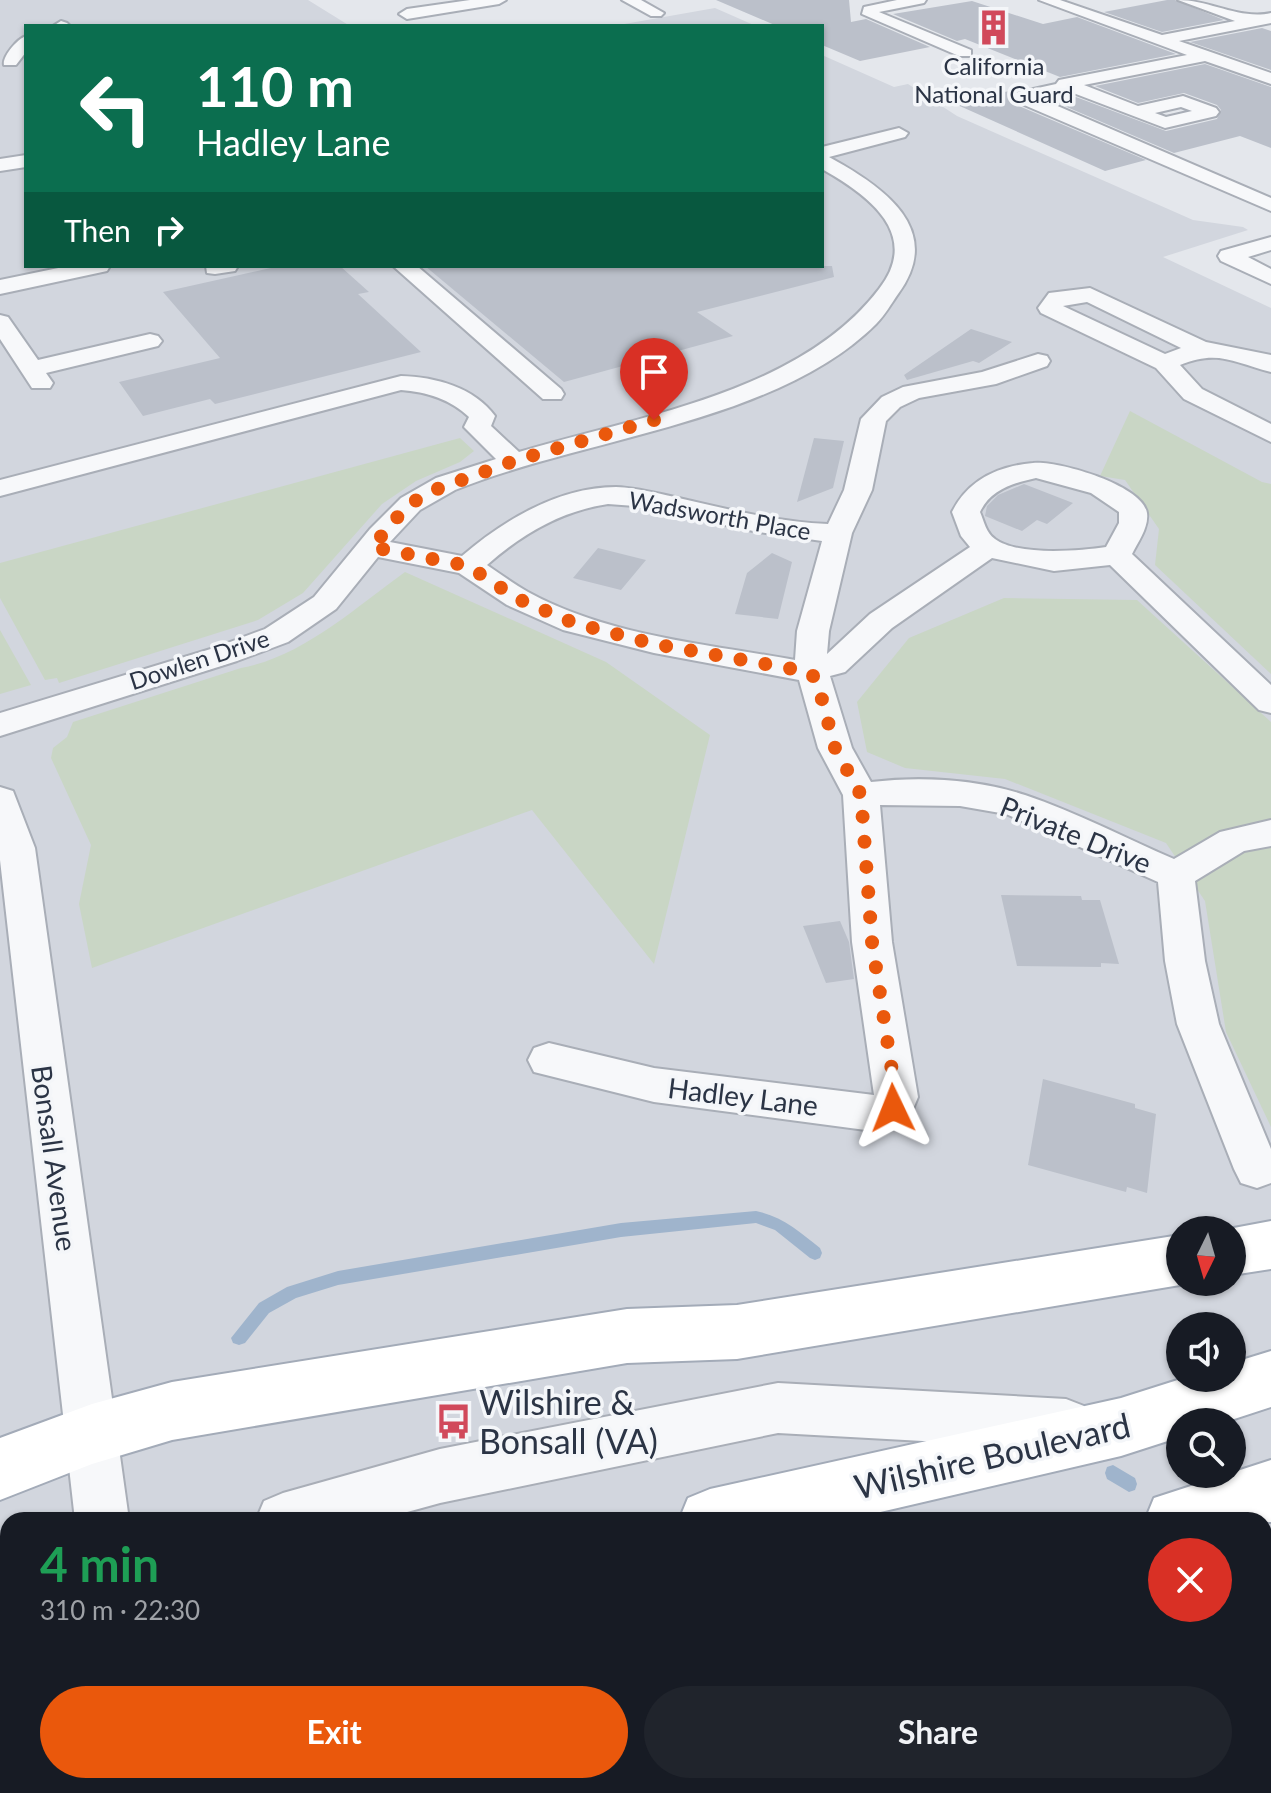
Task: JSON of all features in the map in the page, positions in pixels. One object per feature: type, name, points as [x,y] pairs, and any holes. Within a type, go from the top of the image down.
[{"type":"main road","points":[[1246,1249],[1271,1245]]},
{"type":"main road","points":[[0,1469],[92,1434],[172,1411],[612,1338],[737,1332],[1166,1262]]},
{"type":"main road","name":"Wilshire Boulevard","points":[[745,1512],[1121,1427],[1271,1379]]},
{"type":"main road","points":[[1202,1512],[1271,1491]]},
{"type":"street","points":[[407,14],[499,0]]},
{"type":"street","points":[[629,0],[656,13]]},
{"type":"street","points":[[919,0],[869,10],[870,14],[965,53]]},
{"type":"street","points":[[1046,0],[1271,79]]},
{"type":"street","points":[[1185,0],[1263,20],[1271,27]]},
{"type":"street","points":[[1071,9],[1105,2]]},
{"type":"street","points":[[1162,40],[1263,20]]},
{"type":"street","points":[[1206,56],[1065,84],[1062,88],[1021,97],[1271,205]]},
{"type":"street","points":[[1065,84],[1137,112]]},
{"type":"street","points":[[824,152],[899,133]]},
{"type":"street","points":[[0,165],[24,161]]},
{"type":"street","name":"Dowlen Drive","points":[[0,725],[260,643],[307,617],[339,591],[406,507],[429,492],[514,461],[753,389],[798,367],[842,340],[875,312],[892,292],[905,267],[906,244],[900,223],[885,204],[824,162]]},
{"type":"street","points":[[1271,243],[1229,256],[1271,277]]},
{"type":"street","points":[[4,282],[87,268]]},
{"type":"street","points":[[406,268],[552,394]]},
{"type":"street","points":[[1271,365],[1261,359],[1200,348],[1090,295],[1057,298],[1049,308],[1165,363],[1193,394],[1271,434]]},
{"type":"street","points":[[0,322],[24,367],[150,341]]},
{"type":"street","points":[[1165,363],[1200,348]]},
{"type":"street","name":"Wadsworth Place","points":[[468,566],[519,526],[575,502],[610,495],[640,498],[798,531],[838,533],[858,490],[874,419],[891,402],[912,392],[987,379],[1038,361]]},
{"type":"street","points":[[0,488],[401,383],[427,387],[462,398],[475,406],[482,416],[477,427],[514,461]]},
{"type":"street","points":[[1036,470],[1057,473],[1123,499],[1133,510],[1133,523],[1117,555],[1054,562],[987,548],[969,524],[966,512],[969,502],[988,485],[1008,475],[1036,470]]},
{"type":"street","points":[[810,672],[813,631],[838,533]]},
{"type":"street","points":[[372,547],[468,566],[518,599],[574,623],[654,644],[810,672],[834,665],[881,621],[956,573],[987,548]]},
{"type":"street","points":[[1117,555],[1271,703]]},
{"type":"street","name":"Hadley Lane","points":[[549,1060],[654,1085],[873,1113],[893,1108],[896,1097],[872,942],[861,795],[835,748],[817,681],[810,672]]},
{"type":"street","name":"Private Drive","points":[[861,795],[896,791],[960,794],[1014,804],[1176,875],[1185,961],[1198,1024],[1257,1169]]},
{"type":"street","name":"Bonsall Avenue","points":[[0,799],[17,848],[101,1512]]},
{"type":"street","points":[[1176,875],[1233,841],[1271,833]]},
{"type":"street","points":[[312,1512],[440,1476],[778,1408],[1121,1427]]},
{"type":"shaded area","points":[[0,0],[308,0],[347,24],[24,24],[24,268],[824,268],[824,56],[894,87],[908,84],[957,116],[1193,220],[1248,230],[1163,257],[1271,308],[1271,1512],[0,1512]]},
{"type":"shaded area","points":[[715,8],[751,24],[624,24]]},
{"type":"green space","points":[[1130,411],[1271,484],[1271,674],[1155,565],[1159,529],[1125,480],[1100,476]]},
{"type":"green space","points":[[460,438],[474,451],[460,462],[416,481],[382,504],[303,593],[258,620],[59,683],[57,678],[45,680],[0,598],[0,563]]},
{"type":"green space","points":[[405,572],[606,662],[710,735],[654,964],[532,810],[92,968],[79,904],[91,845],[51,758],[53,748],[67,737],[73,722],[285,653],[327,629]]},
{"type":"green space","points":[[1004,598],[1137,600],[1271,722],[1271,1127],[1226,1032],[1205,901],[1166,843],[1005,779],[905,768],[867,752],[857,702],[909,638]]},
{"type":"green space","points":[[0,630],[31,685],[0,694]]},
{"type":"building","points":[[716,0],[849,0],[851,22],[866,19],[930,47],[860,61],[824,46],[824,24],[772,24]]},
{"type":"building","points":[[1175,0],[1224,20],[1162,32],[1104,12]]},
{"type":"building","points":[[972,1],[1043,24],[1077,17],[1176,54],[1060,77],[965,39],[957,41],[893,14]]},
{"type":"building","points":[[1262,28],[1271,31],[1271,70],[1190,42]]},
{"type":"building","points":[[1205,64],[1271,87],[1271,148],[1240,136],[1174,153],[1048,99],[1068,94],[1166,131],[1217,119],[1221,110],[1217,105],[1184,93],[1138,103],[1095,86]]},
{"type":"building","points":[[1014,90],[1009,97],[1014,104],[1146,160],[1105,171],[953,103]]},
{"type":"building","points":[[832,266],[834,277],[697,312],[733,336],[564,382],[427,268]]},
{"type":"building","points":[[271,268],[342,268],[369,292],[358,294],[421,352],[215,404],[210,399],[143,416],[119,382],[220,358],[163,292]]},
{"type":"building","points":[[971,329],[1012,342],[979,363],[973,361],[907,380],[904,375]]},
{"type":"building","points":[[814,438],[844,441],[833,488],[797,502]]},
{"type":"building","points":[[1024,484],[1073,503],[1047,524],[1037,520],[1022,531],[985,516],[987,506],[998,495]]},
{"type":"building","points":[[598,548],[646,560],[621,590],[573,578]]},
{"type":"building","points":[[772,553],[792,562],[778,619],[735,614],[747,573]]},
{"type":"building","points":[[1001,895],[1081,896],[1082,900],[1100,900],[1119,964],[1101,963],[1101,967],[1017,966]]},
{"type":"building","points":[[840,921],[849,942],[854,979],[826,983],[803,926]]},
{"type":"building","points":[[1043,1079],[1135,1104],[1135,1108],[1156,1114],[1147,1193],[1127,1187],[1126,1192],[1028,1165]]},
{"type":"waterway","points":[[239,1338],[264,1308],[292,1292],[338,1278],[621,1230],[756,1217],[780,1226],[815,1253]]},
{"type":"waterway","points":[[1113,1473],[1129,1484]]},
{"type":"place","name":"California National Guard","points":[[994,28]]},
{"type":"place","name":"Wilshire & Bonsall (VA)","points":[[453,1421]]},
{"type":"route","points":[[654,420],[514,461],[429,492],[406,507],[372,547],[468,566],[518,599],[574,623],[654,644],[810,672],[817,681],[835,748],[861,795],[872,942],[896,1097],[893,1108]]}]
